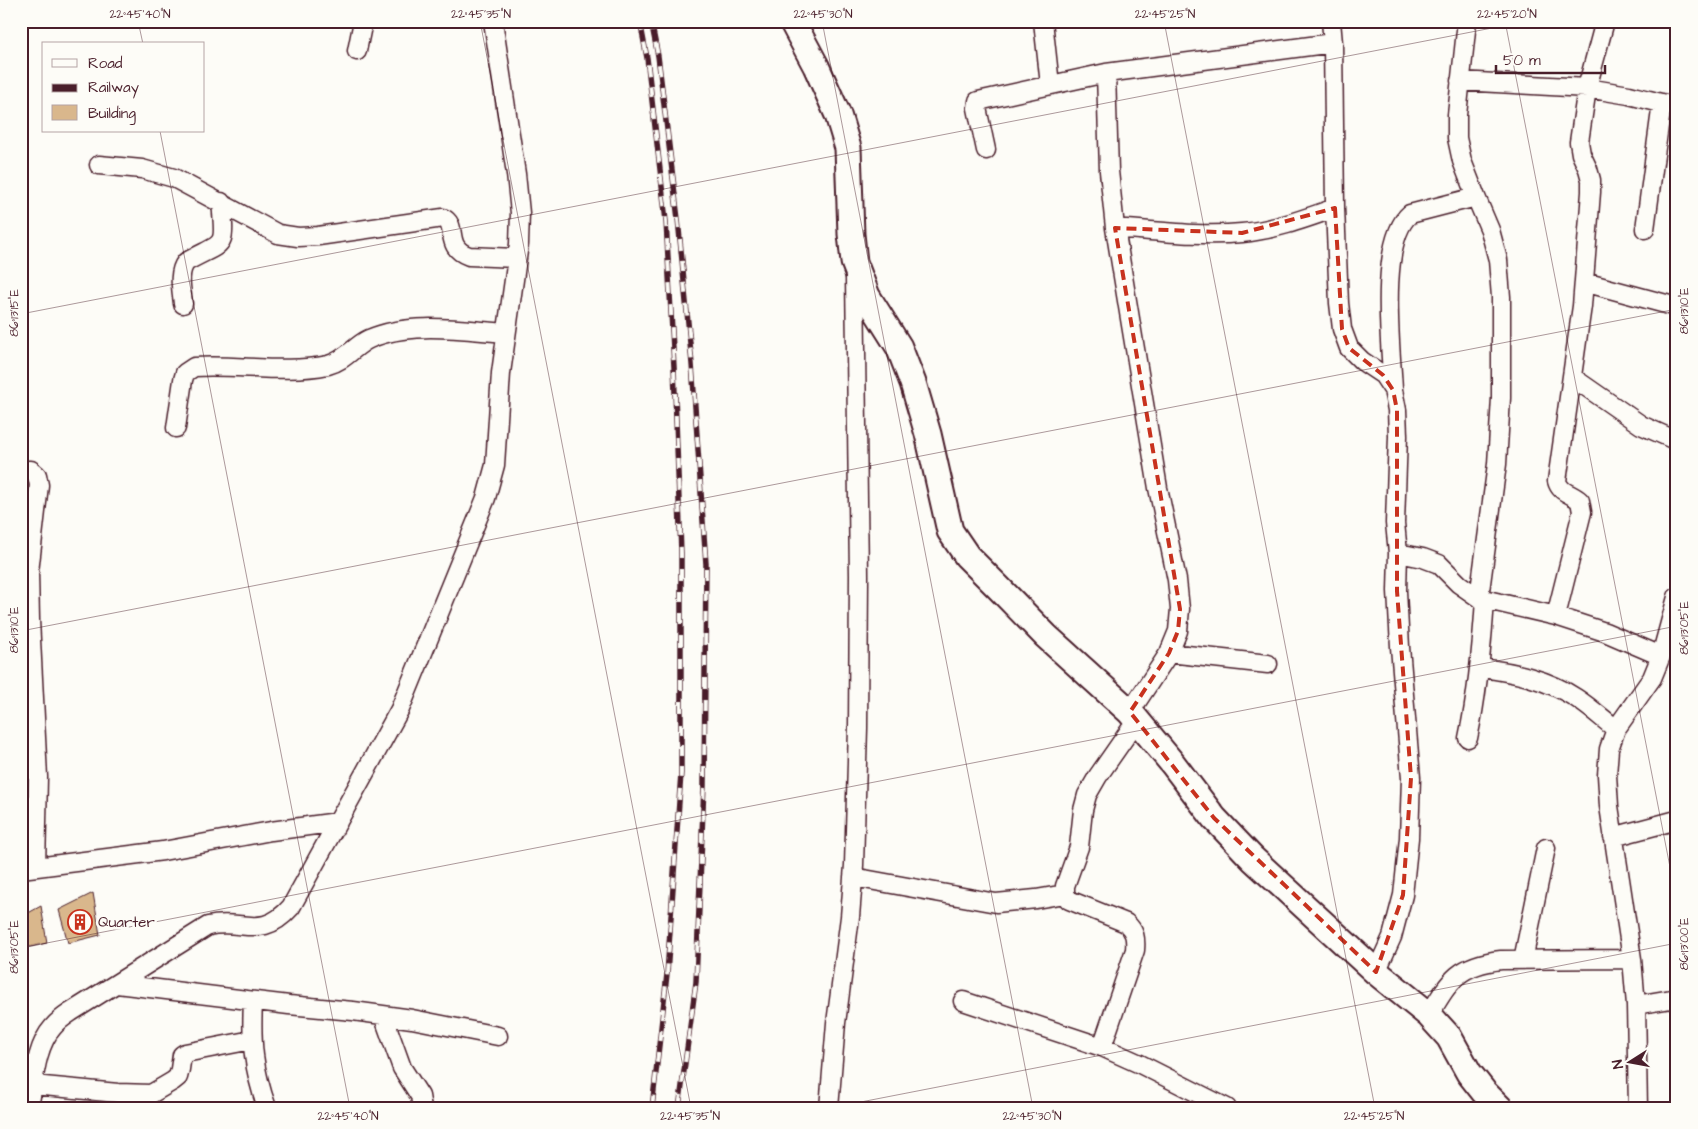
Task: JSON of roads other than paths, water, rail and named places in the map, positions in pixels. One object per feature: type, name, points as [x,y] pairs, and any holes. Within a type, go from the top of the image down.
[{"type":"main road","points":[[792,21],[816,66],[838,114],[848,148],[851,234],[854,262],[867,296],[898,347],[913,383],[928,434],[950,531],[967,556],[998,588],[1046,636],[1133,716],[1214,818],[1246,852],[1376,972],[1429,1015],[1449,1038],[1468,1073],[1500,1108]]},
{"type":"street","points":[[357,51],[363,21]]},
{"type":"street","points":[[29,1108],[42,1046],[53,1027],[71,1012],[208,926],[220,923],[252,927],[268,924],[281,918],[290,907],[400,709],[486,498],[495,465],[501,373],[520,213],[493,21]]},
{"type":"street","points":[[1043,21],[1050,85]]},
{"type":"street","points":[[1331,21],[1333,43],[1335,208],[1342,329],[1348,348],[1362,362],[1383,375],[1393,390]]},
{"type":"street","points":[[1467,21],[1460,81],[1457,138],[1462,161],[1490,230],[1498,260],[1501,297],[1501,398],[1497,464],[1482,599],[1480,668],[1476,701],[1468,738]]},
{"type":"street","points":[[1556,616],[1582,512],[1580,501],[1562,490],[1558,486],[1557,481],[1584,282],[1591,180],[1581,154],[1579,142],[1587,88],[1605,21]]},
{"type":"street","points":[[986,150],[977,108],[978,102],[1106,73],[1333,43]]},
{"type":"street","points":[[1102,1047],[1135,950],[1136,938],[1133,929],[1126,923],[1069,900],[1065,894],[1065,886],[1079,847],[1083,810],[1087,795],[1169,653],[1178,631],[1180,609],[1177,580],[1158,488],[1115,228],[1109,171],[1106,73]]},
{"type":"street","points":[[1460,81],[1587,88],[1669,105],[1645,229]]},
{"type":"street","points":[[99,165],[142,169],[174,178],[278,234],[298,237],[318,236],[443,218],[448,220],[456,249],[462,254],[516,258]]},
{"type":"street","points":[[1376,972],[1392,937],[1403,895],[1409,838],[1412,778],[1400,647],[1398,553],[1395,523],[1398,436],[1389,318],[1390,275],[1394,243],[1399,227],[1410,214],[1476,196]]},
{"type":"street","points":[[182,304],[182,266],[213,248],[222,240],[224,231],[221,202]]},
{"type":"street","points":[[1115,228],[1208,234],[1242,233],[1298,221],[1335,208]]},
{"type":"street","points":[[829,1108],[836,1023],[850,917],[858,728],[859,574],[854,262]]},
{"type":"street","points":[[1584,282],[1677,307]]},
{"type":"street","points":[[176,428],[185,373],[194,367],[287,368],[328,365],[344,358],[355,346],[370,338],[389,332],[444,328],[506,333]]},
{"type":"street","points":[[1572,377],[1641,425],[1677,441]]},
{"type":"street","points":[[21,470],[32,470],[37,475],[39,485],[29,572],[38,777],[28,868],[154,852],[271,831],[338,822]]},
{"type":"street","points":[[1398,553],[1440,564],[1459,584],[1482,599],[1556,616],[1605,632],[1661,656]]},
{"type":"street","points":[[1638,1108],[1636,1005],[1632,960],[1613,837],[1607,775],[1609,749],[1616,729],[1652,678],[1661,656],[1677,597]]},
{"type":"street","points":[[1169,653],[1268,664]]},
{"type":"street","points":[[1480,668],[1514,672],[1547,683],[1576,698],[1616,729]]},
{"type":"street","points":[[1613,837],[1677,820]]},
{"type":"street","points":[[1523,960],[1546,848]]},
{"type":"street","points":[[853,877],[996,903],[1036,900],[1065,894]]},
{"type":"street","points":[[1429,1015],[1446,986],[1461,972],[1482,962],[1501,960],[1632,960]]},
{"type":"street","points":[[117,984],[383,1015],[498,1036]]},
{"type":"street","points":[[1636,1005],[1677,998]]},
{"type":"street","points":[[253,1001],[252,1040],[255,1066],[266,1108]]},
{"type":"street","points":[[963,1001],[1102,1047],[1227,1108]]},
{"type":"street","points":[[383,1015],[402,1068],[420,1096],[422,1108]]},
{"type":"street","points":[[33,1085],[118,1093],[151,1094],[173,1082],[178,1077],[182,1055],[185,1053],[252,1040]]},
{"type":"railway","points":[[640,21],[647,58],[666,221],[681,553],[681,773],[667,974],[652,1108]]},
{"type":"railway","points":[[651,21],[658,56],[678,219],[692,364],[706,564],[704,785],[696,982],[679,1108]]},
{"type":"place","name":"Quarter","points":[[80,922]]}]
